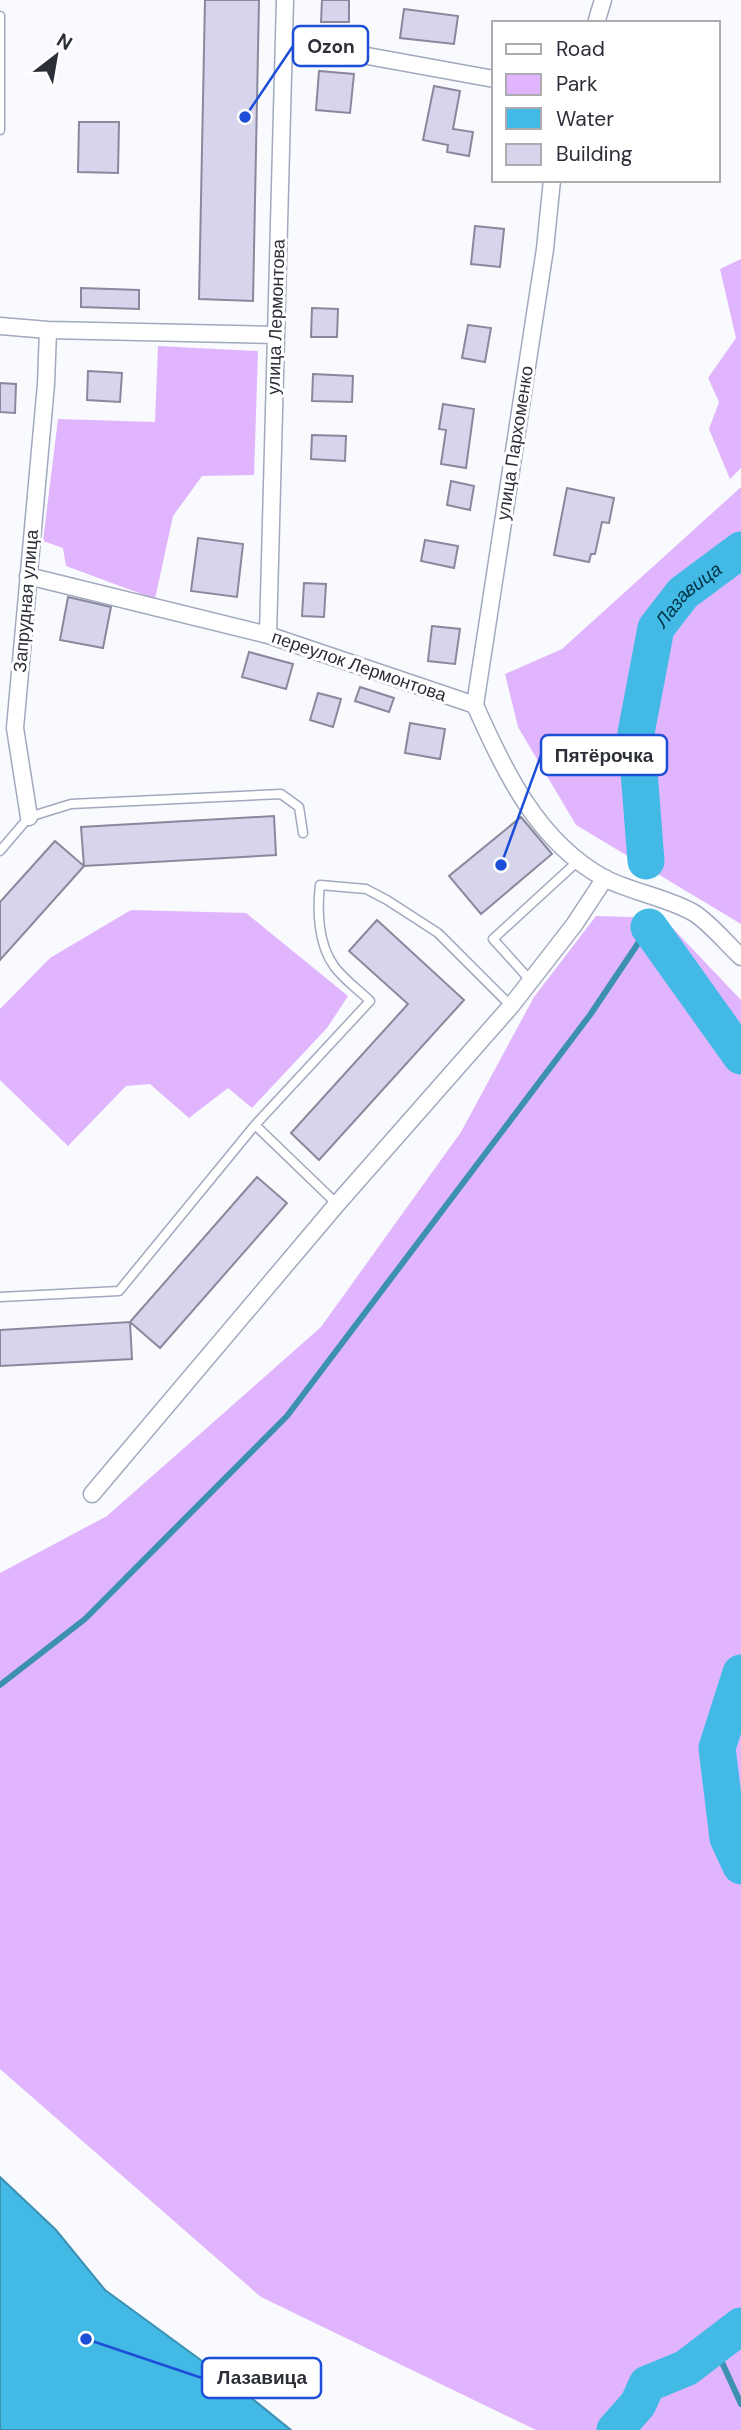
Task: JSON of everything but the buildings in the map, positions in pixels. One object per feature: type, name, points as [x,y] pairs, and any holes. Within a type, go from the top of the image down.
[{"type":"street","name":"улица Лермонтова","points":[[268,635],[285,0]]},
{"type":"street","points":[[597,21],[603,0]]},
{"type":"street","points":[[285,41],[492,79]]},
{"type":"street","name":"улица Пархоменко","points":[[475,705],[545,249],[552,182]]},
{"type":"street","points":[[0,326],[48,331],[275,335]]},
{"type":"street","name":"Запрудная улица","points":[[29,817],[15,728],[46,384],[48,331]]},
{"type":"street","name":"переулок Лермонтова","points":[[28,576],[268,635],[475,705]]},
{"type":"street","points":[[475,705],[495,750],[522,798],[555,842],[605,878],[694,913],[741,957]]},
{"type":"street","points":[[92,1494],[337,1204],[511,1006],[605,878]]},
{"type":"lane","points":[[0,16],[0,130]]},
{"type":"lane","points":[[0,851],[29,817],[71,804],[281,793],[299,807],[303,832]]},
{"type":"lane","points":[[530,980],[493,939],[578,861]]},
{"type":"lane","points":[[0,1297],[119,1291],[255,1125],[370,1001],[334,965],[324,944],[317,906],[320,885],[366,889],[387,900],[438,933],[511,1006]]},
{"type":"lane","points":[[255,1125],[337,1204]]},
{"type":"green space","points":[[741,259],[741,468],[730,479],[709,429],[719,402],[708,378],[736,338],[720,269]]},
{"type":"green space","points":[[158,346],[258,351],[254,475],[202,476],[173,516],[155,599],[66,566],[63,548],[43,541],[58,419],[155,422]]},
{"type":"green space","points":[[741,487],[741,924],[576,825],[518,727],[505,674],[562,649]]},
{"type":"green space","points":[[131,910],[246,913],[348,996],[327,1028],[252,1108],[228,1088],[189,1118],[150,1084],[126,1086],[68,1146],[0,1080],[0,1009],[50,958]]},
{"type":"green space","points":[[596,916],[663,918],[741,1000],[741,2430],[536,2430],[261,2297],[0,2069],[0,1573],[107,1516],[321,1327],[461,1132],[534,997]]},
{"type":"water","points":[[0,2177],[56,2230],[105,2290],[239,2388],[291,2430],[0,2430]]},
{"type":"waterway","name":"Лазавица","points":[[646,861],[636,733],[656,628],[683,593],[741,550]]},
{"type":"waterway","points":[[0,1685],[85,1619],[287,1416],[590,1015],[649,927]]},
{"type":"waterway","name":"Лазавица","points":[[649,927],[741,1056]]},
{"type":"waterway","name":"Лазавица","points":[[741,1673],[717,1748],[728,1838],[741,1866]]},
{"type":"waterway","name":"Лазавица","points":[[615,2430],[638,2404],[647,2384],[686,2368],[741,2326]]},
{"type":"waterway","points":[[715,2347],[741,2404]]},
{"type":"place","name":"Ozon","points":[[245,117]]},
{"type":"place","name":"Пятёрочка","points":[[501,865]]},
{"type":"place","name":"Лазавица","points":[[86,2339]]}]
